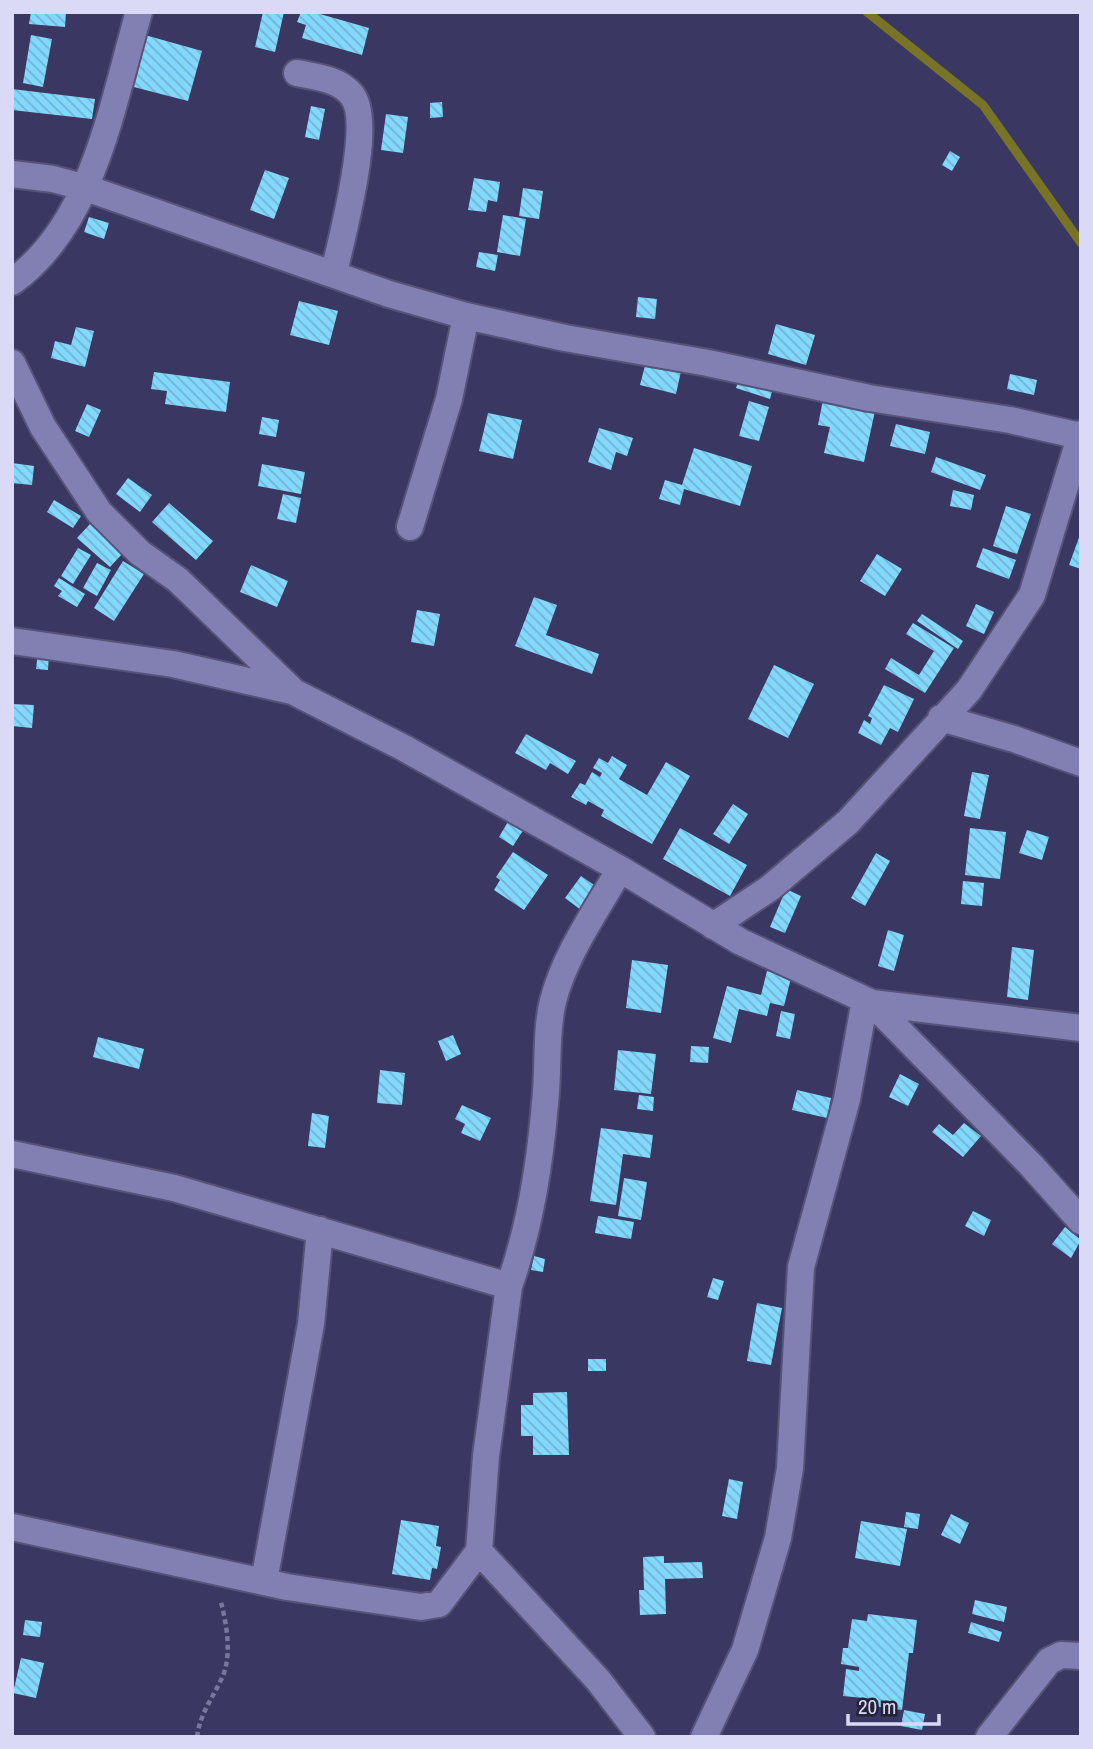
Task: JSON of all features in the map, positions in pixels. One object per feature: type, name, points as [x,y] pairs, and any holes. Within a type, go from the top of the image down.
[{"type":"street","points":[[12,282],[27,271],[73,216],[86,188],[139,12]]},
{"type":"street","points":[[298,73],[340,84],[354,97],[358,111],[356,174],[334,273]]},
{"type":"street","points":[[12,174],[53,179],[86,188],[466,316],[565,338],[708,363],[869,398],[1010,420],[1080,435],[1032,595],[970,690],[941,718],[848,822],[770,888],[713,926]]},
{"type":"street","points":[[410,527],[449,399],[466,316]]},
{"type":"street","points":[[12,363],[43,427],[99,512],[140,553],[178,580],[292,691]]},
{"type":"street","points":[[12,640],[173,664],[292,691],[404,748],[620,869],[713,926],[869,1001],[1081,1028]]},
{"type":"street","points":[[941,718],[1014,738],[1081,764]]},
{"type":"street","points":[[12,1527],[264,1581],[421,1607],[439,1604],[479,1551],[486,1457],[509,1286],[518,1262],[535,1175],[545,1103],[551,1006],[559,976],[620,869]]},
{"type":"street","points":[[869,1001],[1030,1164],[1081,1222]]},
{"type":"street","points":[[704,1737],[745,1650],[778,1538],[790,1468],[802,1267],[847,1099],[869,1001]]},
{"type":"street","points":[[12,1154],[174,1188],[509,1286]]},
{"type":"street","points":[[264,1581],[311,1324],[320,1230]]},
{"type":"street","points":[[479,1551],[598,1680],[642,1737]]},
{"type":"street","points":[[989,1737],[1049,1661],[1062,1655],[1081,1656]]},
{"type":"path","points":[[197,1737],[200,1716],[222,1679],[227,1657],[226,1621],[214,1570]]},
{"type":"building","points":[[31,12],[66,12],[65,27],[29,24]]},
{"type":"building","points":[[263,12],[284,12],[275,52],[255,47]]},
{"type":"building","points":[[301,12],[313,12],[369,28],[362,55],[302,38],[306,25],[297,22]]},
{"type":"building","points":[[31,35],[52,39],[43,87],[23,83]]},
{"type":"building","points":[[145,35],[202,51],[188,101],[130,86]]},
{"type":"building","points":[[12,89],[95,99],[92,119],[12,110]]},
{"type":"building","points":[[442,102],[443,117],[430,118],[430,103]]},
{"type":"building","points":[[311,106],[325,109],[319,140],[305,137]]},
{"type":"building","points":[[386,114],[408,117],[403,153],[381,150]]},
{"type":"building","points":[[950,151],[960,157],[952,171],[942,165]]},
{"type":"building","points":[[265,170],[289,178],[274,219],[250,210]]},
{"type":"building","points":[[474,178],[500,182],[497,202],[488,200],[486,212],[468,210]]},
{"type":"building","points":[[523,188],[543,191],[539,219],[519,216]]},
{"type":"building","points":[[503,215],[526,219],[520,256],[497,252]]},
{"type":"building","points":[[89,217],[109,223],[104,239],[84,232]]},
{"type":"building","points":[[479,252],[498,255],[495,271],[476,267]]},
{"type":"building","points":[[638,297],[657,299],[655,319],[636,317]]},
{"type":"building","points":[[299,301],[338,311],[329,345],[290,335]]},
{"type":"building","points":[[776,324],[815,335],[806,365],[768,354]]},
{"type":"building","points":[[76,327],[94,331],[85,367],[51,358],[55,341],[71,345]]},
{"type":"building","points":[[648,354],[683,362],[676,394],[640,385]]},
{"type":"building","points":[[154,372],[230,382],[226,412],[165,404],[167,391],[151,389]]},
{"type":"building","points":[[741,374],[774,384],[770,399],[736,388]]},
{"type":"building","points":[[1010,374],[1037,380],[1034,395],[1007,389]]},
{"type":"building","points":[[823,400],[875,411],[864,462],[824,453],[830,427],[818,425]]},
{"type":"building","points":[[749,401],[769,407],[759,441],[739,436]]},
{"type":"building","points":[[87,404],[101,410],[89,437],[75,431]]},
{"type":"building","points":[[488,413],[522,420],[513,459],[479,451]]},
{"type":"building","points":[[262,417],[279,420],[276,437],[259,434]]},
{"type":"building","points":[[896,424],[930,432],[925,454],[890,446]]},
{"type":"building","points":[[599,428],[633,438],[627,456],[616,452],[611,470],[588,462]]},
{"type":"building","points":[[694,448],[752,466],[740,506],[684,489],[680,505],[659,499],[665,480],[682,485]]},
{"type":"building","points":[[936,457],[986,475],[980,490],[931,472]]},
{"type":"building","points":[[12,463],[34,466],[32,485],[12,483]]},
{"type":"building","points":[[262,464],[305,472],[301,494],[258,486]]},
{"type":"building","points":[[128,478],[152,495],[140,512],[116,494]]},
{"type":"building","points":[[953,490],[974,495],[971,510],[950,506]]},
{"type":"building","points":[[283,494],[301,498],[296,523],[277,519]]},
{"type":"building","points":[[54,500],[81,516],[73,528],[47,512]]},
{"type":"building","points":[[169,503],[213,541],[196,560],[152,522]]},
{"type":"building","points":[[1006,506],[1031,514],[1017,554],[993,546]]},
{"type":"building","points":[[90,524],[123,553],[110,567],[77,538]]},
{"type":"building","points":[[1081,532],[1081,569],[1069,565]]},
{"type":"building","points":[[78,548],[91,555],[73,584],[61,576]]},
{"type":"building","points":[[983,548],[1016,560],[1009,579],[976,567]]},
{"type":"building","points":[[877,554],[902,569],[885,596],[860,581]]},
{"type":"building","points":[[123,561],[144,574],[114,621],[94,608]]},
{"type":"building","points":[[97,563],[111,570],[97,596],[83,588]]},
{"type":"building","points":[[251,565],[288,581],[277,607],[240,592]]},
{"type":"building","points":[[59,578],[85,594],[77,607],[58,596],[62,591],[54,586]]},
{"type":"building","points":[[534,597],[557,605],[546,635],[599,654],[592,674],[515,646]]},
{"type":"building","points":[[976,604],[994,612],[984,634],[966,626]]},
{"type":"building","points":[[417,610],[440,614],[434,646],[411,642]]},
{"type":"building","points":[[922,614],[963,641],[958,649],[917,621]]},
{"type":"building","points":[[913,623],[954,648],[925,693],[885,669],[891,658],[919,675],[934,651],[906,634]]},
{"type":"building","points":[[38,653],[49,654],[48,670],[36,669]]},
{"type":"building","points":[[774,665],[814,684],[788,738],[748,719]]},
{"type":"building","points":[[884,685],[914,699],[898,732],[890,728],[881,745],[858,733],[864,720],[870,724],[872,718],[868,716]]},
{"type":"building","points":[[12,704],[34,705],[32,728],[12,726]]},
{"type":"building","points":[[526,734],[576,761],[568,774],[550,763],[546,770],[515,753]]},
{"type":"building","points":[[612,756],[627,765],[619,779],[647,795],[666,762],[690,776],[652,844],[601,816],[604,810],[588,801],[586,805],[571,797],[580,783],[585,785],[592,772],[600,777],[602,773],[593,768],[599,758],[608,763]]},
{"type":"building","points":[[972,772],[989,775],[980,819],[964,816]]},
{"type":"building","points":[[733,804],[748,814],[729,844],[713,834]]},
{"type":"building","points":[[509,820],[524,829],[513,846],[499,837]]},
{"type":"building","points":[[680,828],[747,865],[730,896],[663,859]]},
{"type":"building","points":[[970,828],[1006,832],[1000,879],[965,875]]},
{"type":"building","points":[[1027,830],[1049,837],[1042,860],[1019,853]]},
{"type":"building","points":[[513,852],[548,875],[524,910],[494,890],[500,880],[496,877]]},
{"type":"building","points":[[876,853],[890,861],[865,906],[851,898]]},
{"type":"building","points":[[581,876],[597,887],[581,910],[565,898]]},
{"type":"building","points":[[963,881],[984,883],[982,906],[961,904]]},
{"type":"building","points":[[786,889],[801,896],[785,933],[770,927]]},
{"type":"building","points":[[888,930],[904,935],[894,971],[878,966]]},
{"type":"building","points":[[1012,947],[1034,950],[1028,1000],[1007,997]]},
{"type":"building","points":[[632,960],[668,965],[661,1013],[626,1008]]},
{"type":"building","points":[[767,971],[791,978],[784,1006],[770,1003],[767,1016],[739,1009],[731,1043],[713,1038],[727,986],[761,995]]},
{"type":"building","points":[[781,1011],[795,1014],[790,1039],[776,1036]]},
{"type":"building","points":[[453,1035],[461,1054],[446,1061],[438,1041]]},
{"type":"building","points":[[98,1037],[144,1049],[139,1069],[93,1057]]},
{"type":"building","points":[[691,1046],[709,1047],[708,1063],[690,1062]]},
{"type":"building","points":[[618,1050],[656,1054],[651,1094],[614,1090]]},
{"type":"building","points":[[380,1070],[405,1073],[402,1105],[377,1103]]},
{"type":"building","points":[[900,1074],[919,1084],[908,1106],[889,1097]]},
{"type":"building","points":[[797,1090],[831,1098],[827,1118],[792,1110]]},
{"type":"building","points":[[639,1095],[654,1097],[653,1111],[637,1109]]},
{"type":"building","points":[[462,1105],[491,1118],[480,1141],[461,1133],[465,1124],[455,1119]]},
{"type":"building","points":[[312,1113],[329,1116],[325,1148],[308,1146]]},
{"type":"building","points":[[964,1123],[981,1136],[963,1157],[932,1132],[939,1124],[953,1135]]},
{"type":"building","points":[[601,1128],[653,1135],[650,1158],[623,1154],[616,1205],[590,1201]]},
{"type":"building","points":[[624,1178],[647,1182],[641,1220],[618,1216]]},
{"type":"building","points":[[973,1211],[991,1220],[984,1236],[965,1226]]},
{"type":"building","points":[[598,1216],[634,1222],[631,1239],[595,1233]]},
{"type":"building","points":[[1065,1227],[1081,1240],[1071,1258],[1052,1244]]},
{"type":"building","points":[[534,1256],[545,1259],[543,1272],[531,1270]]},
{"type":"building","points":[[713,1278],[724,1281],[718,1300],[707,1297]]},
{"type":"building","points":[[757,1303],[782,1308],[771,1365],[747,1361]]},
{"type":"building","points":[[588,1359],[606,1359],[606,1371],[588,1371]]},
{"type":"building","points":[[567,1392],[569,1455],[533,1455],[533,1436],[521,1436],[521,1405],[533,1405],[533,1393]]},
{"type":"building","points":[[729,1479],[743,1482],[737,1519],[722,1516]]},
{"type":"building","points":[[906,1512],[920,1514],[918,1529],[904,1527]]},
{"type":"building","points":[[951,1514],[969,1523],[960,1544],[941,1535]]},
{"type":"building","points":[[401,1520],[439,1526],[436,1546],[441,1547],[437,1569],[432,1568],[430,1580],[392,1574]]},
{"type":"building","points":[[861,1521],[907,1529],[900,1566],[855,1558]]},
{"type":"building","points":[[664,1556],[664,1563],[702,1562],[703,1578],[665,1579],[666,1614],[640,1615],[639,1590],[644,1590],[643,1557]]},
{"type":"building","points":[[975,1600],[1007,1607],[1004,1622],[972,1614]]},
{"type":"building","points":[[868,1614],[917,1620],[913,1653],[909,1653],[902,1710],[873,1706],[874,1699],[843,1696],[846,1669],[859,1671],[859,1667],[841,1664],[843,1648],[848,1648],[852,1619],[867,1621]]},
{"type":"building","points":[[25,1620],[42,1622],[40,1637],[23,1635]]},
{"type":"building","points":[[971,1622],[1002,1632],[999,1642],[968,1633]]},
{"type":"building","points":[[21,1658],[44,1663],[36,1698],[13,1693]]},
{"type":"building","points":[[904,1710],[925,1714],[922,1730],[901,1726]]},
{"type":"waterway","points":[[867,12],[983,105],[1081,243]]}]
